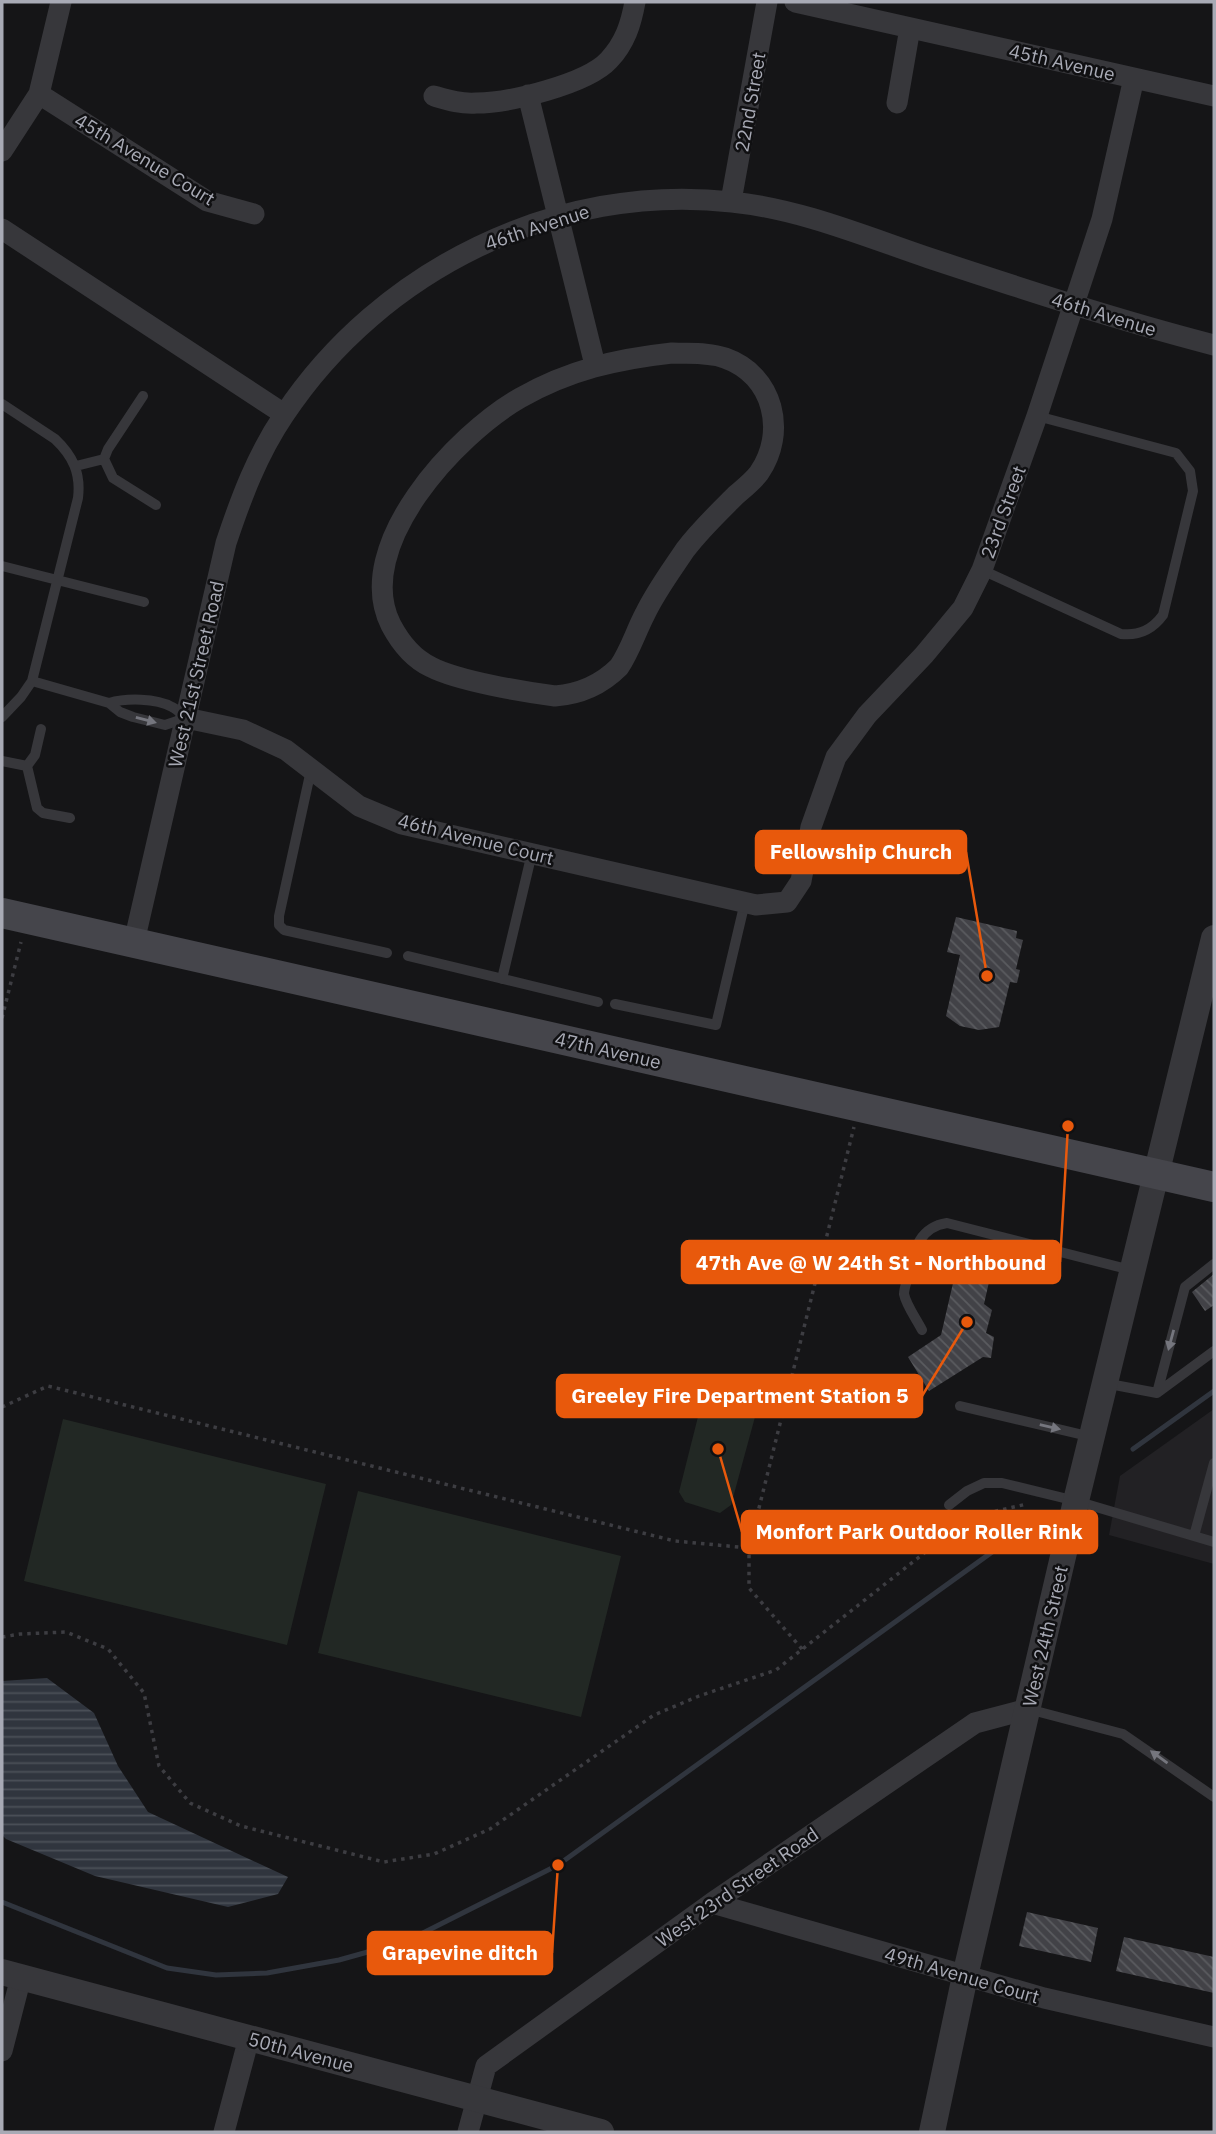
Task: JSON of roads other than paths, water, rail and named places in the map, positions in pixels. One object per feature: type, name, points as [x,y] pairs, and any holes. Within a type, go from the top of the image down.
[{"type":"main road","name":"47th Avenue","points":[[2,913],[1214,1188]]},
{"type":"street","points":[[2,151],[39,94],[61,2]]},
{"type":"street","points":[[434,96],[452,102],[473,104],[531,105],[599,69],[608,61],[626,36],[635,2]]},
{"type":"street","name":"22nd Street","points":[[732,201],[767,2]]},
{"type":"street","name":"45th Avenue","points":[[795,2],[1214,96]]},
{"type":"street","points":[[897,103],[910,28]]},
{"type":"street","name":"23rd Street","points":[[787,902],[801,881],[811,827],[836,757],[867,715],[924,655],[963,608],[982,570],[1102,219],[1134,78]]},
{"type":"street","name":"45th Avenue Court","points":[[39,94],[207,201],[254,214]]},
{"type":"street","points":[[531,105],[595,365]]},
{"type":"street","name":"46th Avenue","points":[[284,414],[324,363],[353,333],[389,301],[430,273],[515,230],[593,207],[636,202],[732,201],[817,220],[1074,306],[1214,345]]},
{"type":"street","points":[[2,229],[284,414]]},
{"type":"street","points":[[672,353],[725,358],[740,365],[754,376],[765,391],[772,408],[774,440],[768,458],[757,476],[688,546],[663,582],[619,667],[589,689],[570,695],[540,694],[450,675],[430,667],[396,634],[384,604],[382,574],[386,556],[400,527],[433,472],[488,418],[554,379],[595,365],[672,353]]},
{"type":"street","name":"West 21st Street Road","points":[[134,942],[226,543],[261,453],[284,414]]},
{"type":"street","name":"46th Avenue Court","points":[[186,718],[243,730],[286,750],[359,806],[402,824],[757,905],[787,902]]},
{"type":"street","name":"West 24th Street","points":[[932,2132],[965,1976],[1076,1501],[1214,938]]},
{"type":"street","name":"West 23rd Street Road","points":[[468,2132],[486,2067],[712,1903],[975,1723],[1028,1709]]},
{"type":"street","name":"49th Avenue Court","points":[[712,1903],[1044,1998],[1214,2038]]},
{"type":"street","points":[[2,2051],[12,1974]]},
{"type":"street","name":"50th Avenue","points":[[12,1974],[601,2132]]},
{"type":"street","points":[[224,2132],[249,2038]]},
{"type":"lane","points":[[143,396],[104,459],[113,478],[156,505]]},
{"type":"lane","points":[[2,404],[55,439],[70,455],[80,482],[32,681],[2,717]]},
{"type":"lane","points":[[982,570],[1121,634],[1144,632],[1156,625],[1163,615],[1193,491],[1190,471],[1176,453],[1037,415]]},
{"type":"lane","points":[[76,466],[104,459]]},
{"type":"lane","points":[[2,566],[144,602]]},
{"type":"lane","points":[[32,681],[109,703],[120,712],[165,726],[186,718],[172,706],[124,698],[109,703]]},
{"type":"lane","points":[[41,729],[35,755],[27,766],[37,808],[43,813],[70,818]]},
{"type":"lane","points":[[2,761],[27,766]]},
{"type":"lane","points":[[311,770],[279,925],[293,933],[387,953]]},
{"type":"lane","points":[[502,979],[532,853]]},
{"type":"lane","points":[[615,1004],[716,1026],[745,902]]},
{"type":"lane","points":[[408,956],[598,1002]]},
{"type":"lane","points":[[922,1329],[904,1295],[914,1252],[920,1239],[936,1225],[947,1223],[1132,1270]]},
{"type":"lane","points":[[1157,1394],[1185,1287],[1214,1264]]},
{"type":"lane","points":[[1104,1383],[1157,1394],[1214,1350]]},
{"type":"lane","points":[[960,1406],[1092,1437]]},
{"type":"lane","points":[[1194,1536],[1214,1463]]},
{"type":"lane","points":[[949,1505],[967,1491],[984,1483],[1002,1483],[1076,1501],[1214,1542]]},
{"type":"lane","points":[[1028,1709],[1124,1734],[1214,1797]]},
{"type":"waterway","points":[[1133,1449],[1214,1391]]},
{"type":"waterway","points":[[2,1902],[167,1968],[216,1975],[267,1973],[339,1960],[407,1941],[558,1865],[1038,1519]]},
{"type":"place","name":"Fellowship Church","points":[[987,976]]},
{"type":"place","name":"47th Ave @ W 24th St - Northbound","points":[[1068,1126]]},
{"type":"place","name":"Greeley Fire Department Station 5","points":[[967,1322]]},
{"type":"place","name":"Monfort Park Outdoor Roller Rink","points":[[718,1449]]},
{"type":"place","name":"Grapevine ditch","points":[[558,1865]]}]
